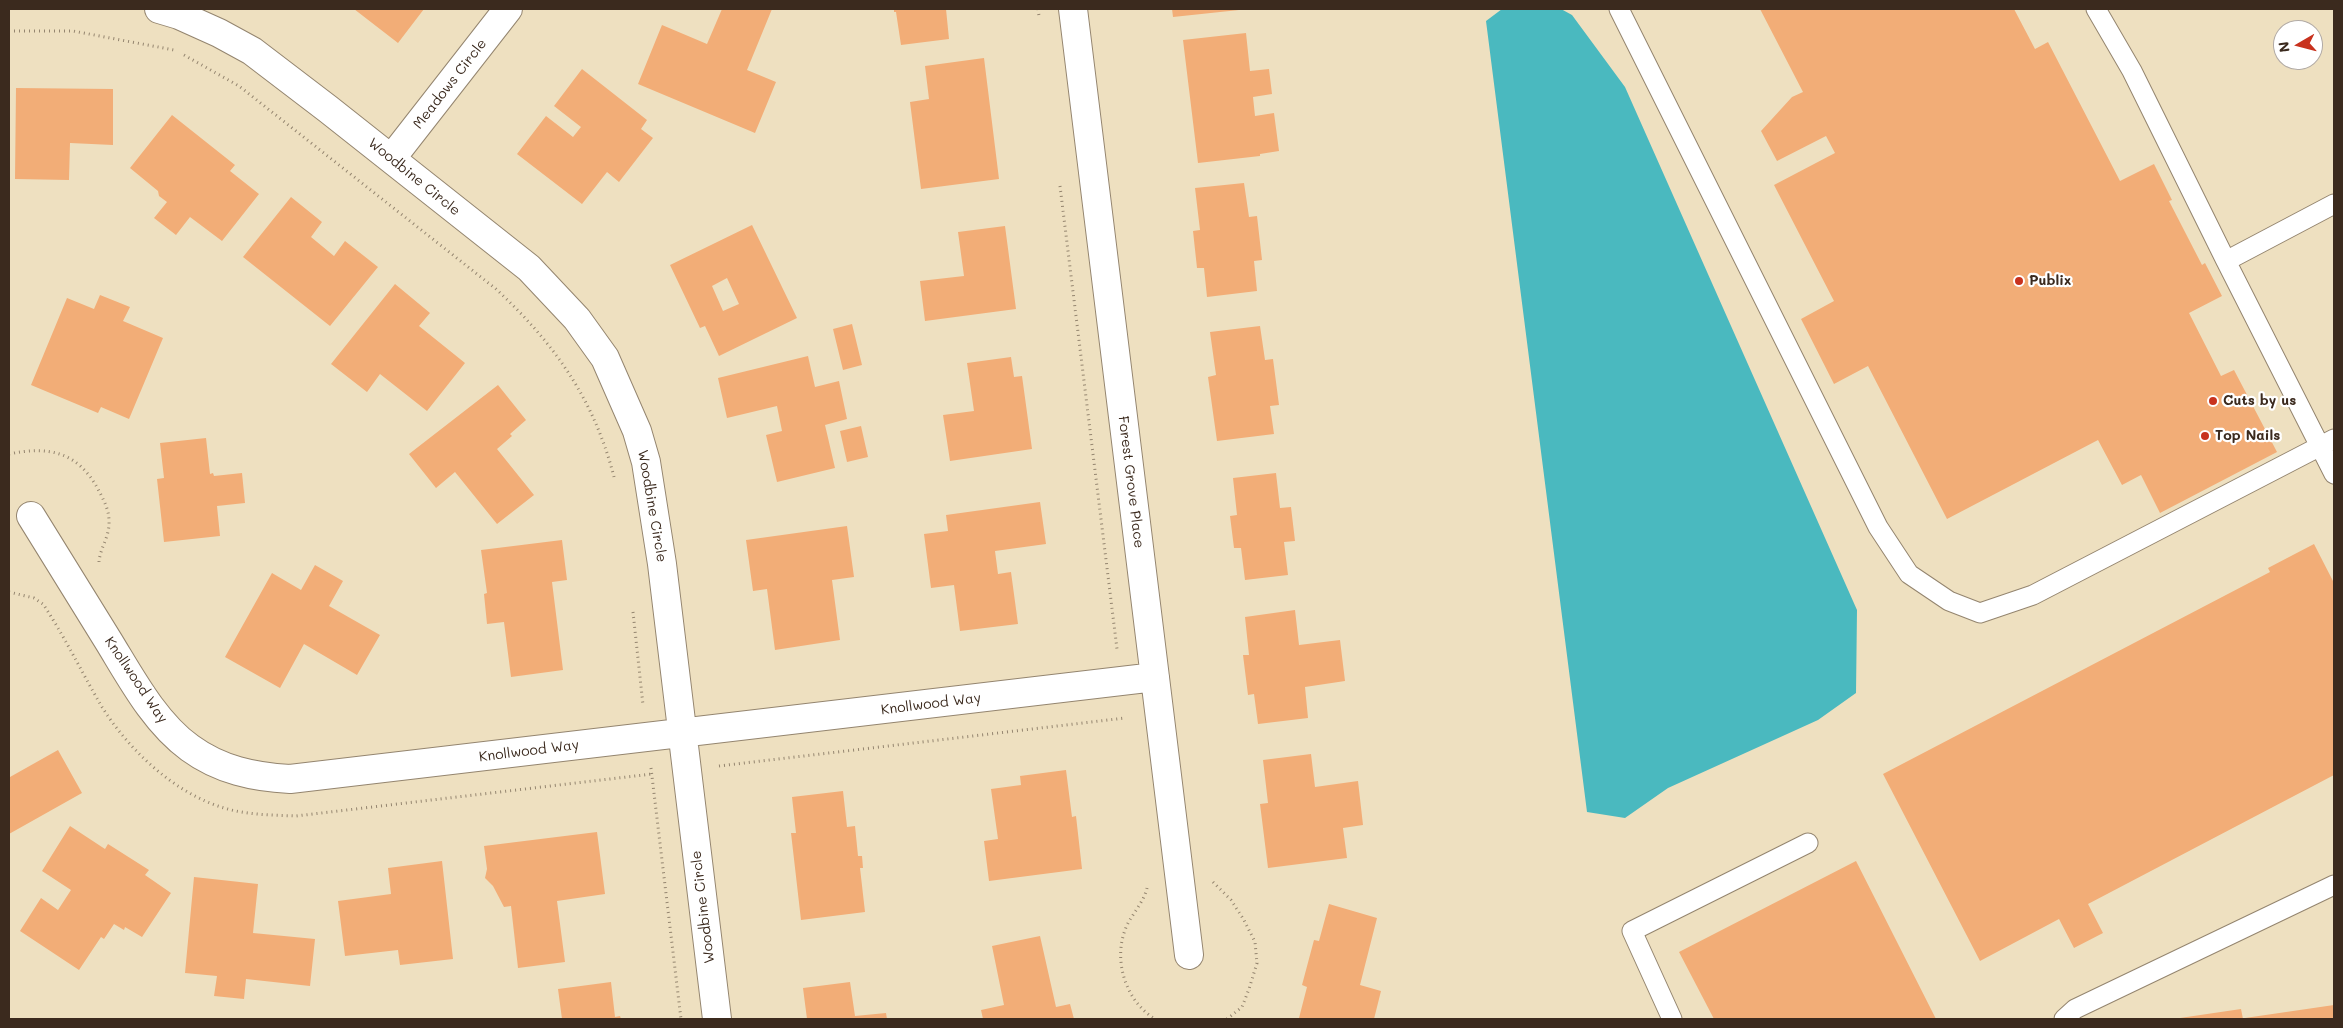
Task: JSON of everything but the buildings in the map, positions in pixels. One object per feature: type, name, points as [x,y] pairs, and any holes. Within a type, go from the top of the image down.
[{"type":"street","name":"Woodbine Circle","points":[[159,9],[179,15],[219,33],[252,52],[391,159],[529,268],[577,319],[605,358],[637,431],[646,462],[662,564],[716,1019]]},
{"type":"street","name":"Meadows Circle","points":[[391,159],[508,9]]},
{"type":"street","name":"Forest Grove Place","points":[[1073,9],[1189,955]]},
{"type":"street","name":"Knollwood Way","points":[[31,516],[133,681],[164,723],[189,748],[220,766],[254,777],[290,779],[1155,677]]},
{"type":"lane","points":[[1619,9],[1878,527],[1909,574],[1949,601],[1980,612],[2033,595],[2327,443]]},
{"type":"lane","points":[[2096,9],[2132,71],[2226,261],[2327,443],[2334,474]]},
{"type":"lane","points":[[2226,261],[2334,204]]},
{"type":"lane","points":[[1672,1019],[1632,931],[1808,843]]},
{"type":"lane","points":[[2064,1019],[2075,1009],[2334,884]]},
{"type":"path","points":[[1038,9],[1039,18]]},
{"type":"path","points":[[9,31],[73,30],[175,50],[239,86],[496,289],[532,322],[559,357],[583,395],[614,480]]},
{"type":"path","points":[[1060,185],[1127,728]]},
{"type":"path","points":[[9,454],[29,450],[52,452],[66,456],[80,465],[92,479],[106,504],[110,522],[99,566]]},
{"type":"path","points":[[632,604],[681,1019]]},
{"type":"path","points":[[710,730],[715,766],[1126,718]]},
{"type":"path","points":[[1148,885],[1144,900],[1132,914],[1123,935],[1122,961],[1124,978],[1132,998],[1146,1014],[1155,1019]]},
{"type":"water","points":[[1502,9],[1561,9],[1572,15],[1625,87],[1857,610],[1856,693],[1818,720],[1668,788],[1625,818],[1587,812],[1486,21]]},
{"type":"place","name":"Publix","points":[[2019,281]]},
{"type":"place","name":"Cuts by us","points":[[2213,401]]},
{"type":"place","name":"Top Nails","points":[[2205,436]]}]
